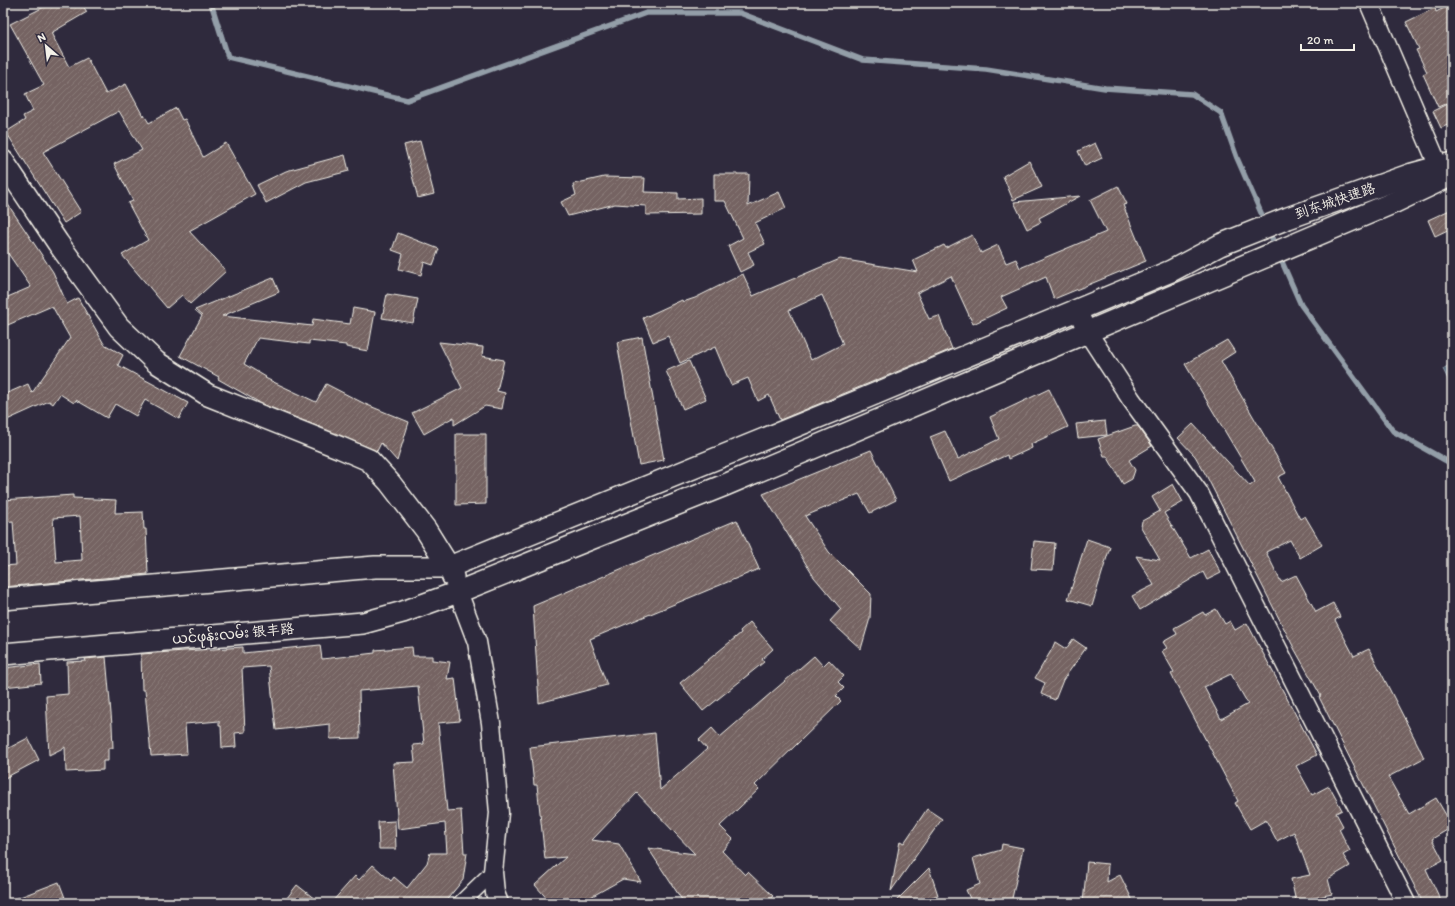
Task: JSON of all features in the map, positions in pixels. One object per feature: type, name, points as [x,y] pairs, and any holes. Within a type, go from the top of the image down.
[{"type":"main road","points":[[3,161],[58,243],[119,327],[156,362],[208,395],[369,460],[390,482],[426,530],[449,567],[458,592]]},
{"type":"main road","name":"到东城快速路","points":[[449,567],[1172,271],[1220,245],[1288,218],[1412,174],[1448,168]]},
{"type":"main road","name":"到东城快速路","points":[[1088,333],[1229,271],[1395,202],[1448,168]]},
{"type":"main road","name":"ယင်ဖုန်းလမ်း 银丰路","points":[[3,654],[363,623],[403,612],[458,592],[725,485],[1088,333]]},
{"type":"main road","points":[[3,600],[375,567],[449,567]]},
{"type":"street","points":[[1369,3],[1448,168]]},
{"type":"street","points":[[1077,310],[1088,333],[1130,399],[1199,493],[1406,903]]},
{"type":"street","points":[[458,592],[477,642],[491,723],[499,813],[492,872],[495,893],[499,903]]},
{"type":"street","points":[[462,903],[492,872]]},
{"type":"water","points":[[1452,363],[1452,388],[1443,369]]},
{"type":"building","points":[[52,3],[81,3],[87,12],[51,33],[69,67],[87,58],[106,94],[126,84],[143,116],[144,115],[149,123],[176,108],[182,120],[185,119],[203,157],[226,143],[255,194],[189,231],[226,271],[190,304],[182,295],[167,308],[122,255],[148,240],[128,203],[133,201],[114,164],[142,150],[119,111],[43,152],[81,212],[64,223],[6,132],[25,120],[23,116],[33,111],[25,94],[44,85],[10,24]]},
{"type":"building","points":[[1452,4],[1452,101],[1438,107],[1423,74],[1427,72],[1416,50],[1419,49],[1406,22],[1435,8],[1436,12]]},
{"type":"building","points":[[1447,104],[1452,116],[1452,123],[1441,128],[1433,111]]},
{"type":"building","points":[[420,141],[434,194],[418,198],[404,145]]},
{"type":"building","points":[[1095,143],[1102,158],[1085,166],[1078,151]]},
{"type":"building","points":[[345,155],[349,171],[306,182],[266,203],[257,185],[286,171]]},
{"type":"building","points":[[1029,161],[1042,187],[1013,200],[1003,176]]},
{"type":"building","points":[[714,174],[749,174],[748,206],[779,192],[786,208],[755,223],[765,244],[748,252],[754,265],[740,272],[728,246],[743,238],[725,201],[714,201]]},
{"type":"building","points":[[604,177],[645,178],[644,192],[678,193],[678,199],[701,198],[701,214],[646,215],[646,206],[615,204],[568,216],[561,202],[576,195],[573,184]]},
{"type":"building","points":[[1118,186],[1127,204],[1123,205],[1146,261],[1054,299],[1046,277],[1001,297],[1007,308],[973,324],[951,276],[917,293],[929,319],[939,316],[952,349],[780,420],[769,395],[758,401],[748,378],[731,385],[715,347],[680,363],[668,336],[653,342],[643,318],[682,300],[683,302],[695,298],[743,274],[753,296],[840,259],[918,272],[913,260],[944,245],[946,248],[972,235],[981,253],[998,245],[1006,263],[1016,259],[1020,268],[1106,232],[1090,200]],"holes":[[[822,295],[843,344],[811,360],[789,310]]]},
{"type":"building","points":[[1080,196],[1039,218],[1041,222],[1027,229],[1014,202]]},
{"type":"building","points":[[3,197],[53,272],[67,304],[78,298],[104,344],[123,355],[118,365],[188,403],[179,419],[145,400],[136,416],[115,404],[107,418],[76,400],[74,403],[60,394],[53,404],[49,401],[7,420],[6,418],[3,420],[3,395],[28,384],[32,393],[70,338],[52,306],[3,327],[3,299],[31,287],[3,246]]},
{"type":"building","points":[[1452,209],[1452,228],[1435,236],[1428,220]]},
{"type":"building","points":[[398,233],[439,249],[433,265],[424,262],[421,275],[399,269],[403,254],[392,250]]},
{"type":"building","points":[[273,278],[279,292],[222,316],[312,326],[313,319],[350,324],[353,308],[375,312],[368,351],[346,347],[346,345],[309,341],[309,344],[258,338],[244,364],[266,377],[265,378],[316,402],[326,384],[365,404],[409,422],[397,461],[381,443],[377,451],[262,404],[218,379],[219,377],[180,356],[202,316],[195,310]]},
{"type":"building","points":[[387,294],[418,299],[413,323],[382,318]]},
{"type":"building","points":[[642,337],[664,460],[639,465],[617,342]]},
{"type":"building","points":[[1227,340],[1235,352],[1221,361],[1286,473],[1278,477],[1300,519],[1305,516],[1322,545],[1300,558],[1290,540],[1266,552],[1281,582],[1296,575],[1316,612],[1333,603],[1340,617],[1335,620],[1354,656],[1369,649],[1419,747],[1424,758],[1388,777],[1409,814],[1436,798],[1452,825],[1452,827],[1432,839],[1443,860],[1426,869],[1442,903],[1423,903],[1319,697],[1321,696],[1295,650],[1206,475],[1195,456],[1178,438],[1193,424],[1250,486],[1255,482],[1185,364]]},
{"type":"building","points":[[439,342],[483,347],[482,356],[504,360],[497,391],[505,393],[502,409],[485,406],[454,425],[454,417],[424,434],[412,413],[462,388]]},
{"type":"building","points":[[689,361],[706,399],[683,409],[666,371]]},
{"type":"building","points":[[1049,389],[1068,427],[1031,444],[1032,448],[1008,459],[1007,455],[949,481],[930,437],[945,431],[958,459],[999,439],[990,417]]},
{"type":"building","points":[[1105,421],[1107,435],[1078,438],[1076,424]]},
{"type":"building","points":[[1138,426],[1152,446],[1129,460],[1135,470],[1132,479],[1123,484],[1107,456],[1104,456],[1098,439]]},
{"type":"building","points":[[456,434],[486,434],[486,504],[456,505]]},
{"type":"building","points":[[871,450],[896,500],[870,513],[859,494],[805,516],[829,552],[871,594],[870,618],[861,649],[830,621],[841,609],[814,577],[763,494]]},
{"type":"building","points":[[1173,484],[1183,502],[1164,513],[1191,558],[1208,549],[1221,573],[1207,580],[1203,572],[1140,610],[1132,596],[1154,585],[1136,556],[1160,560],[1141,527],[1142,521],[1160,511],[1152,497]]},
{"type":"building","points":[[73,495],[73,498],[116,500],[115,513],[143,512],[144,529],[146,529],[148,574],[3,587],[3,566],[16,565],[13,521],[3,522],[3,500]],"holes":[[[80,516],[82,560],[56,562],[53,518]]]},
{"type":"building","points":[[737,520],[759,569],[590,639],[607,685],[539,703],[533,606]]},
{"type":"building","points":[[1087,539],[1110,547],[1092,606],[1068,599]]},
{"type":"building","points":[[1034,541],[1055,543],[1053,570],[1031,569]]},
{"type":"building","points":[[1216,609],[1225,624],[1230,621],[1235,630],[1247,623],[1317,755],[1296,766],[1312,795],[1329,786],[1342,810],[1336,813],[1343,826],[1339,829],[1350,851],[1343,855],[1350,866],[1328,879],[1332,894],[1296,902],[1291,879],[1310,875],[1294,832],[1277,841],[1266,820],[1250,829],[1235,803],[1238,801],[1171,674],[1174,672],[1162,651],[1167,648],[1163,642],[1177,634],[1174,628],[1203,612],[1205,615]],"holes":[[[1231,674],[1248,704],[1221,719],[1204,687]]]},
{"type":"building","points":[[750,622],[773,649],[762,659],[764,662],[703,711],[680,683],[741,633],[740,631]]},
{"type":"building","points":[[1073,639],[1086,648],[1063,680],[1055,700],[1041,694],[1045,683],[1035,678],[1055,642],[1066,649]]},
{"type":"building","points":[[320,645],[322,659],[375,653],[375,650],[412,647],[413,656],[432,656],[432,660],[450,662],[447,679],[455,678],[460,721],[438,723],[447,811],[461,810],[464,853],[467,853],[463,880],[444,903],[331,903],[355,876],[359,880],[373,865],[391,881],[394,877],[407,888],[427,863],[430,853],[447,853],[445,823],[398,829],[393,763],[415,762],[413,745],[424,744],[418,686],[359,691],[360,738],[330,739],[330,724],[276,730],[269,666],[242,668],[245,732],[235,733],[236,747],[222,748],[221,726],[219,726],[219,721],[185,724],[187,754],[151,756],[145,690],[142,690],[141,654],[243,647],[243,653]]},
{"type":"building","points":[[814,656],[823,666],[829,660],[844,676],[838,682],[844,688],[836,696],[841,701],[755,785],[759,789],[720,826],[733,839],[722,851],[745,875],[748,872],[773,896],[765,903],[684,903],[648,848],[695,854],[637,793],[592,840],[619,844],[641,882],[623,879],[589,898],[584,903],[551,903],[535,885],[566,857],[545,859],[537,785],[534,785],[530,747],[655,733],[660,790],[707,749],[699,740],[712,728],[720,737]]},
{"type":"building","points":[[106,657],[113,748],[108,748],[108,761],[103,761],[103,770],[66,772],[65,747],[49,755],[46,696],[68,694],[67,662],[86,661],[85,659]]},
{"type":"building","points":[[40,664],[41,683],[3,687],[3,668]]},
{"type":"building","points":[[28,738],[39,760],[3,779],[3,751]]},
{"type":"building","points":[[927,809],[942,819],[891,891],[900,841],[904,843]]},
{"type":"building","points":[[395,821],[396,849],[379,849],[378,822]]},
{"type":"building","points":[[1002,844],[1023,848],[1011,903],[972,903],[966,890],[980,884],[973,858],[1001,850]]},
{"type":"building","points":[[1087,862],[1108,864],[1107,882],[1120,875],[1134,903],[1083,903]]},
{"type":"building","points":[[929,868],[938,895],[914,903],[894,903]]},
{"type":"building","points":[[59,882],[67,903],[7,903],[7,902]]},
{"type":"building","points":[[297,885],[320,903],[283,903]]},
{"type":"waterway","points":[[211,3],[228,57],[407,100],[646,13],[740,13],[863,60],[986,69],[1105,88],[1192,94],[1221,113],[1237,158],[1276,247]]},
{"type":"waterway","points":[[1279,255],[1301,305],[1393,431],[1452,464]]}]
